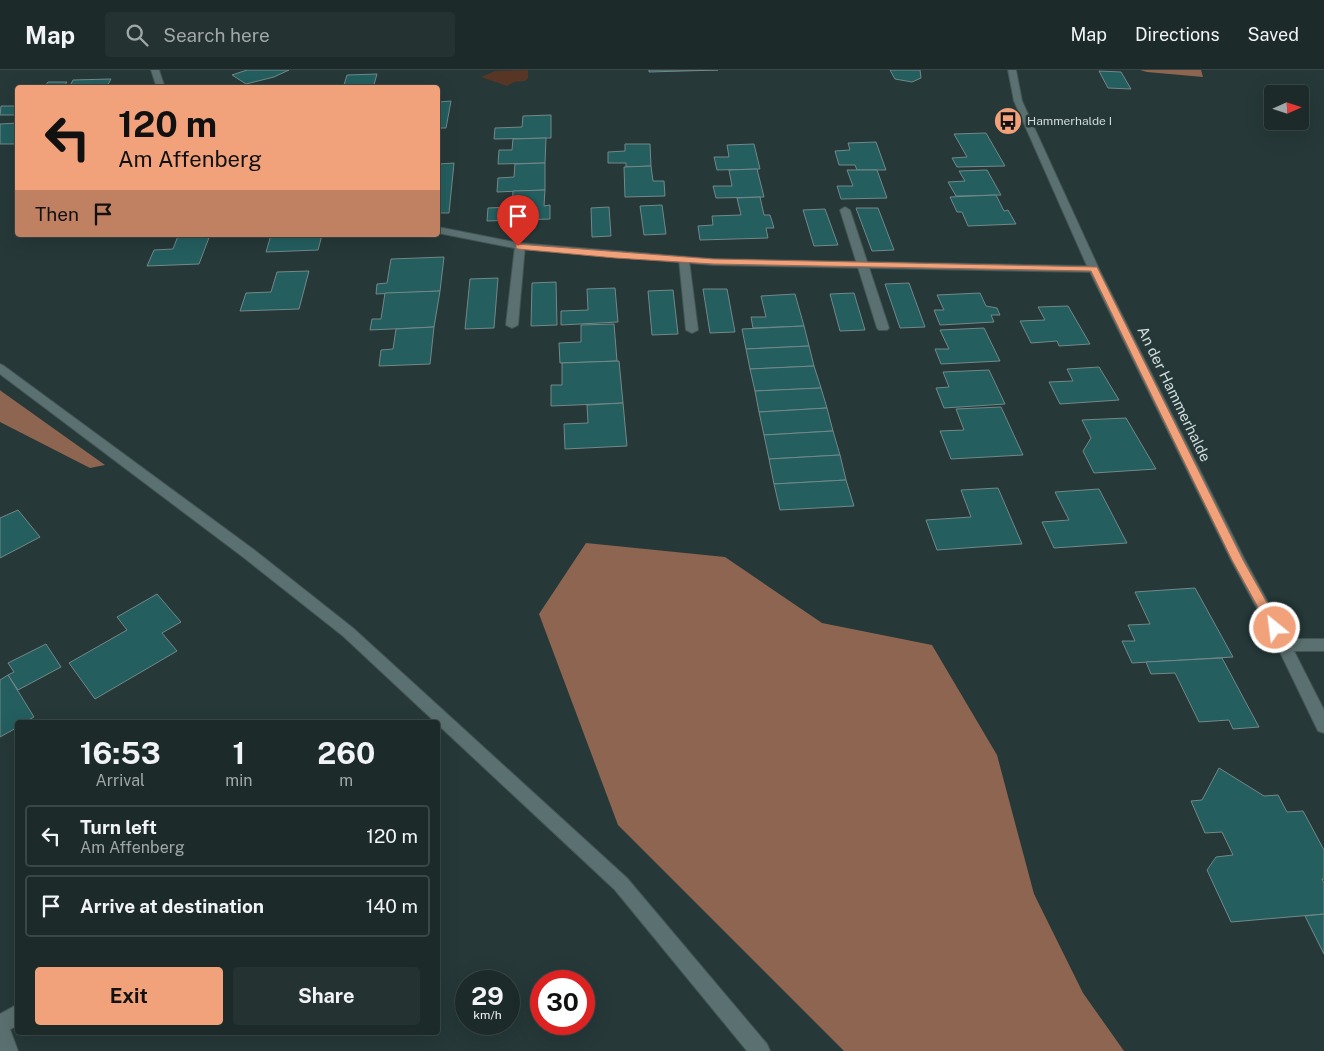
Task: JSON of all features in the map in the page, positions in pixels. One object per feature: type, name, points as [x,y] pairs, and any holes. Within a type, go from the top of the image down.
[{"type":"street","points":[[155,70],[161,85]]},
{"type":"street","name":"An der Hammerhalde","points":[[1012,70],[1018,101],[1094,269],[1238,560],[1284,645],[1324,726]]},
{"type":"street","points":[[846,210],[882,328]]},
{"type":"street","points":[[440,230],[520,246],[684,260],[1094,269]]},
{"type":"street","points":[[512,326],[520,246]]},
{"type":"street","points":[[684,260],[692,330]]},
{"type":"street","points":[[0,368],[248,553],[348,632],[620,884],[760,1051]]},
{"type":"street","points":[[1284,645],[1324,645]]},
{"type":"street","points":[[8,1051],[0,1027],[15,1015]]},
{"type":"shaded area","points":[[528,70],[528,78],[525,81],[514,82],[507,86],[481,77],[495,71]]},
{"type":"shaded area","points":[[1140,70],[1201,70],[1203,77],[1147,72]]},
{"type":"shaded area","points":[[0,390],[105,465],[90,468],[0,422]]},
{"type":"shaded area","points":[[586,543],[725,557],[822,623],[932,645],[997,755],[1034,894],[1083,993],[1124,1051],[844,1051],[618,825],[539,614]]},
{"type":"building","points":[[247,70],[289,70],[274,77],[246,84],[232,75]]},
{"type":"building","points":[[649,70],[718,70],[649,72]]},
{"type":"building","points":[[890,70],[920,70],[921,78],[912,82],[895,79]]},
{"type":"building","points":[[1099,71],[1121,72],[1131,89],[1108,88]]},
{"type":"building","points":[[377,74],[374,85],[344,85],[347,75]]},
{"type":"building","points":[[111,79],[108,85],[70,85],[73,80]]},
{"type":"building","points":[[48,82],[67,82],[65,85],[46,85]]},
{"type":"building","points":[[451,101],[446,128],[440,128],[440,102]]},
{"type":"building","points":[[1,106],[15,106],[15,115],[0,115]]},
{"type":"building","points":[[551,115],[551,138],[494,139],[495,128],[522,127],[523,116]]},
{"type":"building","points":[[15,123],[15,144],[0,144],[0,124]]},
{"type":"building","points":[[986,133],[1005,166],[957,167],[952,158],[967,157],[954,134]]},
{"type":"building","points":[[546,138],[545,163],[498,164],[499,150],[512,150],[513,139]]},
{"type":"building","points":[[876,142],[886,170],[857,170],[855,165],[839,165],[835,151],[850,150],[848,143]]},
{"type":"building","points":[[625,144],[650,144],[651,166],[626,167],[626,163],[608,163],[608,152],[625,151]]},
{"type":"building","points":[[754,144],[760,169],[717,170],[714,157],[729,157],[727,145]]},
{"type":"building","points":[[454,163],[449,213],[440,213],[440,164]]},
{"type":"building","points":[[545,163],[545,190],[497,192],[498,178],[514,177],[515,164]]},
{"type":"building","points":[[651,166],[653,181],[664,181],[665,196],[625,197],[624,167]]},
{"type":"building","points":[[757,169],[764,197],[716,198],[713,186],[732,186],[729,170]]},
{"type":"building","points":[[847,170],[877,170],[887,198],[841,199],[837,186],[853,186]]},
{"type":"building","points":[[987,170],[1001,195],[956,196],[948,182],[965,181],[959,171]]},
{"type":"building","points":[[545,190],[544,206],[550,205],[550,219],[487,221],[488,208],[512,207],[513,191]]},
{"type":"building","points":[[996,195],[1004,211],[1008,210],[1016,224],[968,226],[962,212],[957,212],[950,197]]},
{"type":"building","points":[[760,197],[764,215],[770,215],[774,228],[766,228],[768,238],[700,240],[698,226],[713,225],[712,216],[741,215],[737,198]]},
{"type":"building","points":[[662,205],[666,234],[644,235],[640,206]]},
{"type":"building","points":[[609,207],[611,236],[592,237],[591,208]]},
{"type":"building","points":[[856,208],[878,208],[894,250],[872,251]]},
{"type":"building","points":[[825,209],[838,245],[814,246],[803,210]]},
{"type":"building","points":[[178,237],[209,237],[199,264],[147,266],[154,250],[173,249]]},
{"type":"building","points":[[270,237],[321,237],[318,250],[266,252]]},
{"type":"building","points":[[444,257],[440,291],[376,294],[377,284],[387,283],[391,259]]},
{"type":"building","points":[[309,271],[299,309],[240,311],[246,293],[271,292],[277,272]]},
{"type":"building","points":[[498,278],[494,328],[465,329],[470,279]]},
{"type":"building","points":[[556,282],[557,325],[531,326],[532,283]]},
{"type":"building","points":[[909,283],[925,327],[900,328],[885,284]]},
{"type":"building","points":[[615,288],[618,322],[561,325],[561,311],[588,310],[587,289]]},
{"type":"building","points":[[703,289],[727,289],[735,332],[710,333]]},
{"type":"building","points":[[673,290],[678,334],[652,335],[648,291]]},
{"type":"building","points":[[440,291],[434,327],[370,330],[372,319],[381,319],[385,293]]},
{"type":"building","points":[[854,293],[865,330],[840,331],[830,294]]},
{"type":"building","points":[[980,293],[986,306],[997,308],[1000,315],[991,315],[994,322],[940,325],[934,310],[944,310],[937,295]]},
{"type":"building","points":[[795,294],[804,326],[753,328],[751,317],[766,317],[761,296]]},
{"type":"building","points":[[1068,306],[1090,344],[1059,346],[1057,341],[1031,343],[1020,321],[1045,320],[1038,307]]},
{"type":"building","points":[[614,324],[617,361],[560,363],[559,343],[581,342],[581,325]]},
{"type":"building","points":[[804,326],[809,346],[746,349],[742,329]]},
{"type":"building","points":[[434,327],[430,364],[379,366],[381,350],[393,349],[396,329]]},
{"type":"building","points":[[984,328],[1000,361],[941,364],[935,349],[949,349],[940,330]]},
{"type":"building","points":[[809,346],[814,366],[750,369],[746,349]]},
{"type":"building","points":[[619,361],[623,403],[551,406],[551,385],[562,385],[562,363]]},
{"type":"building","points":[[814,366],[821,388],[755,391],[750,369]]},
{"type":"building","points":[[1099,367],[1119,400],[1060,404],[1049,382],[1073,381],[1067,369]]},
{"type":"building","points":[[989,370],[1005,404],[944,408],[936,388],[949,387],[943,372]]},
{"type":"building","points":[[821,388],[827,408],[759,412],[755,391]]},
{"type":"building","points":[[623,403],[627,446],[565,449],[564,424],[588,423],[587,405]]},
{"type":"building","points":[[1001,407],[1023,455],[951,459],[940,431],[964,430],[956,409]]},
{"type":"building","points":[[827,408],[833,431],[764,435],[759,412]]},
{"type":"building","points":[[1126,418],[1156,469],[1094,473],[1083,451],[1091,438],[1082,420]]},
{"type":"building","points":[[833,431],[840,455],[769,459],[764,435]]},
{"type":"building","points":[[840,455],[846,480],[774,484],[769,459]]},
{"type":"building","points":[[846,480],[854,506],[780,510],[774,484]]},
{"type":"building","points":[[998,488],[1022,544],[937,550],[926,520],[971,517],[961,490]]},
{"type":"building","points":[[1099,489],[1127,543],[1054,548],[1042,522],[1069,520],[1055,492]]},
{"type":"building","points":[[18,510],[40,537],[0,558],[0,518]]},
{"type":"building","points":[[1195,588],[1233,657],[1132,663],[1122,641],[1135,641],[1128,625],[1150,624],[1135,592]]},
{"type":"building","points":[[157,594],[181,622],[162,633],[177,651],[95,699],[69,663],[127,630],[117,617]]},
{"type":"building","points":[[46,644],[61,667],[18,690],[8,675],[14,672],[8,663]]},
{"type":"building","points":[[1222,658],[1259,727],[1233,729],[1229,720],[1199,722],[1175,673],[1151,674],[1146,662]]},
{"type":"building","points":[[8,675],[34,717],[29,720],[15,720],[15,729],[0,737],[0,680]]},
{"type":"building","points":[[1219,768],[1264,796],[1278,795],[1287,812],[1303,811],[1324,850],[1324,879],[1322,879],[1324,883],[1324,914],[1231,922],[1207,870],[1216,857],[1233,855],[1222,832],[1205,833],[1191,801],[1202,800]]},
{"type":"building","points":[[1324,914],[1324,954],[1305,916]]},
{"type":"place","name":"Hammerhalde I","points":[[1008,121]]},
{"type":"route","points":[[518,246],[713,262],[1094,269],[1238,560],[1275,628]]}]
